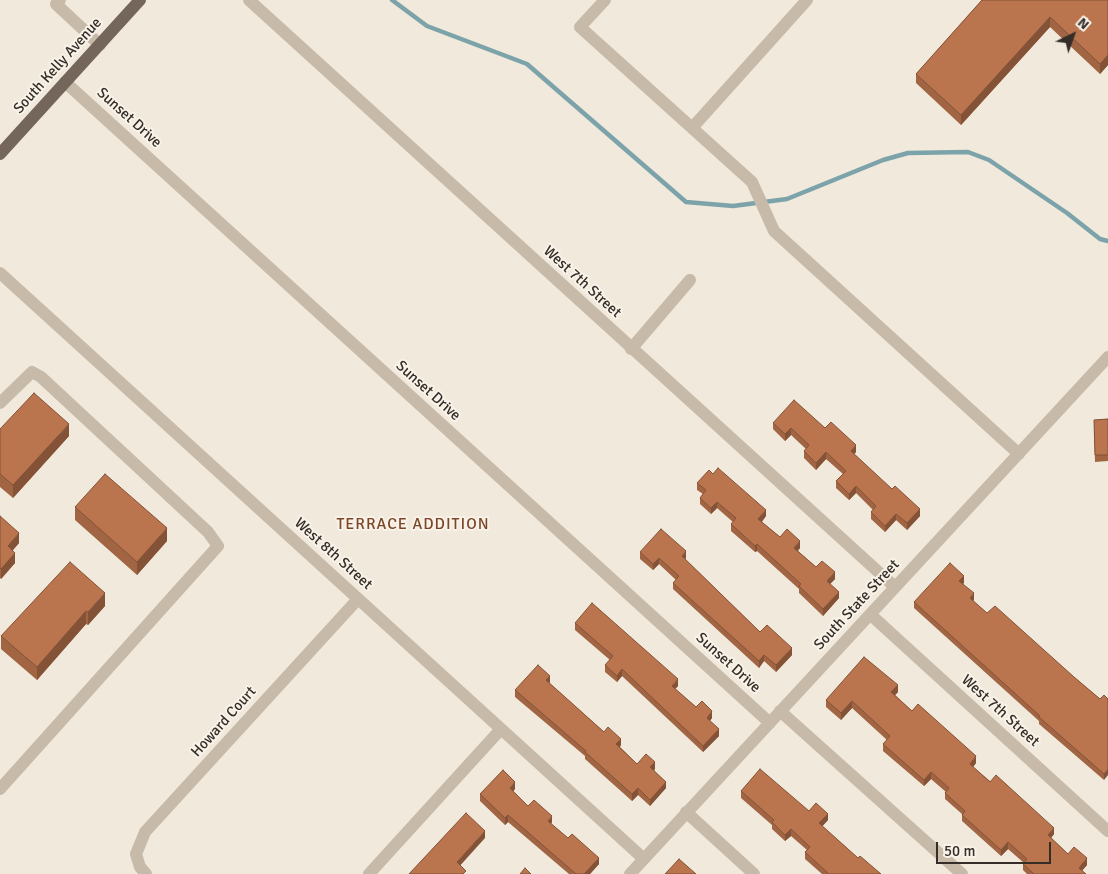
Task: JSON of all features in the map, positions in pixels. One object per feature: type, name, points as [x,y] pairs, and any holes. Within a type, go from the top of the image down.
[{"type":"main road","name":"South Kelly Avenue","points":[[0,154],[140,0]]},
{"type":"street","points":[[60,0],[56,4],[100,45]]},
{"type":"street","name":"West 7th Street","points":[[248,0],[895,587]]},
{"type":"street","points":[[605,0],[580,27],[752,182],[774,231],[1018,454]]},
{"type":"street","points":[[692,128],[807,0]]},
{"type":"street","name":"Sunset Drive","points":[[65,82],[770,723]]},
{"type":"street","name":"West 8th Street","points":[[0,273],[644,859]]},
{"type":"street","points":[[631,348],[690,280]]},
{"type":"street","name":"South State Street","points":[[630,874],[1108,357]]},
{"type":"street","points":[[0,403],[32,372],[41,377],[208,532],[218,546],[0,789]]},
{"type":"street","name":"Howard Court","points":[[146,874],[140,867],[136,854],[146,832],[358,599]]},
{"type":"street","name":"West 7th Street","points":[[871,615],[1108,831]]},
{"type":"street","points":[[780,711],[962,874]]},
{"type":"street","points":[[369,874],[500,729]]},
{"type":"street","points":[[686,812],[754,874]]},
{"type":"building","points":[[982,0],[1108,0],[1108,55],[1100,64],[1050,17],[961,115],[916,74]]},
{"type":"building","points":[[34,393],[69,424],[13,485],[0,474],[0,429]]},
{"type":"building","points":[[794,400],[825,428],[831,422],[856,445],[851,451],[892,489],[895,486],[920,509],[907,523],[896,514],[885,526],[871,512],[876,506],[856,486],[849,494],[836,481],[846,471],[826,452],[816,463],[804,451],[809,445],[791,428],[785,434],[773,423]]},
{"type":"building","points":[[1108,419],[1108,455],[1095,455],[1094,420]]},
{"type":"building","points":[[718,468],[766,510],[758,519],[780,537],[787,529],[800,541],[794,548],[816,567],[822,561],[835,572],[827,581],[839,592],[823,609],[799,586],[801,584],[757,544],[755,546],[731,524],[736,518],[717,502],[711,508],[700,498],[706,490],[697,483],[709,470],[713,474]]},
{"type":"building","points":[[105,474],[167,528],[137,562],[75,507]]},
{"type":"building","points":[[0,516],[19,533],[8,546],[15,553],[1,569],[0,568]]},
{"type":"building","points":[[661,529],[686,551],[682,556],[760,632],[767,625],[792,648],[776,665],[764,655],[759,661],[673,583],[679,576],[659,558],[653,564],[640,552]]},
{"type":"building","points":[[70,562],[105,593],[88,612],[86,611],[37,667],[1,636]]},
{"type":"building","points":[[950,563],[964,576],[959,581],[974,593],[970,598],[987,613],[995,606],[1100,699],[1104,695],[1108,699],[1108,769],[1104,774],[914,602]]},
{"type":"building","points":[[592,603],[678,679],[672,686],[696,707],[702,701],[712,711],[707,718],[719,729],[703,746],[622,669],[617,676],[605,665],[613,656],[575,623]]},
{"type":"building","points":[[864,657],[898,685],[891,692],[912,711],[918,704],[976,756],[970,764],[990,782],[996,775],[1054,828],[1048,835],[1068,854],[1074,847],[1087,858],[1079,868],[1086,874],[1034,874],[1023,864],[1027,859],[1008,842],[1001,850],[962,815],[965,811],[945,793],[949,788],[931,772],[924,780],[883,744],[890,736],[852,701],[841,713],[826,700]]},
{"type":"building","points":[[538,665],[550,676],[546,680],[604,732],[608,727],[621,739],[616,744],[637,764],[646,754],[655,762],[650,767],[666,782],[650,800],[638,788],[632,794],[586,751],[515,690]]},
{"type":"building","points":[[760,769],[809,811],[816,803],[828,814],[819,823],[858,858],[860,856],[881,874],[829,874],[805,852],[810,847],[791,829],[785,835],[772,822],[774,820],[741,791]]},
{"type":"building","points":[[503,770],[515,782],[510,788],[528,806],[534,800],[552,816],[548,821],[568,838],[572,834],[599,858],[584,874],[576,874],[508,815],[505,818],[480,794]]},
{"type":"building","points":[[466,813],[485,831],[457,862],[466,871],[463,874],[409,874]]},
{"type":"building","points":[[679,859],[696,874],[665,874]]},
{"type":"building","points":[[525,868],[531,874],[520,874]]},
{"type":"waterway","points":[[392,0],[427,26],[527,64],[686,202],[733,206],[787,199],[883,160],[908,153],[968,152],[989,160],[1067,213],[1100,239],[1108,241]]},
{"type":"district","name":"TERRACE ADDITION","points":[[413,525]]}]
